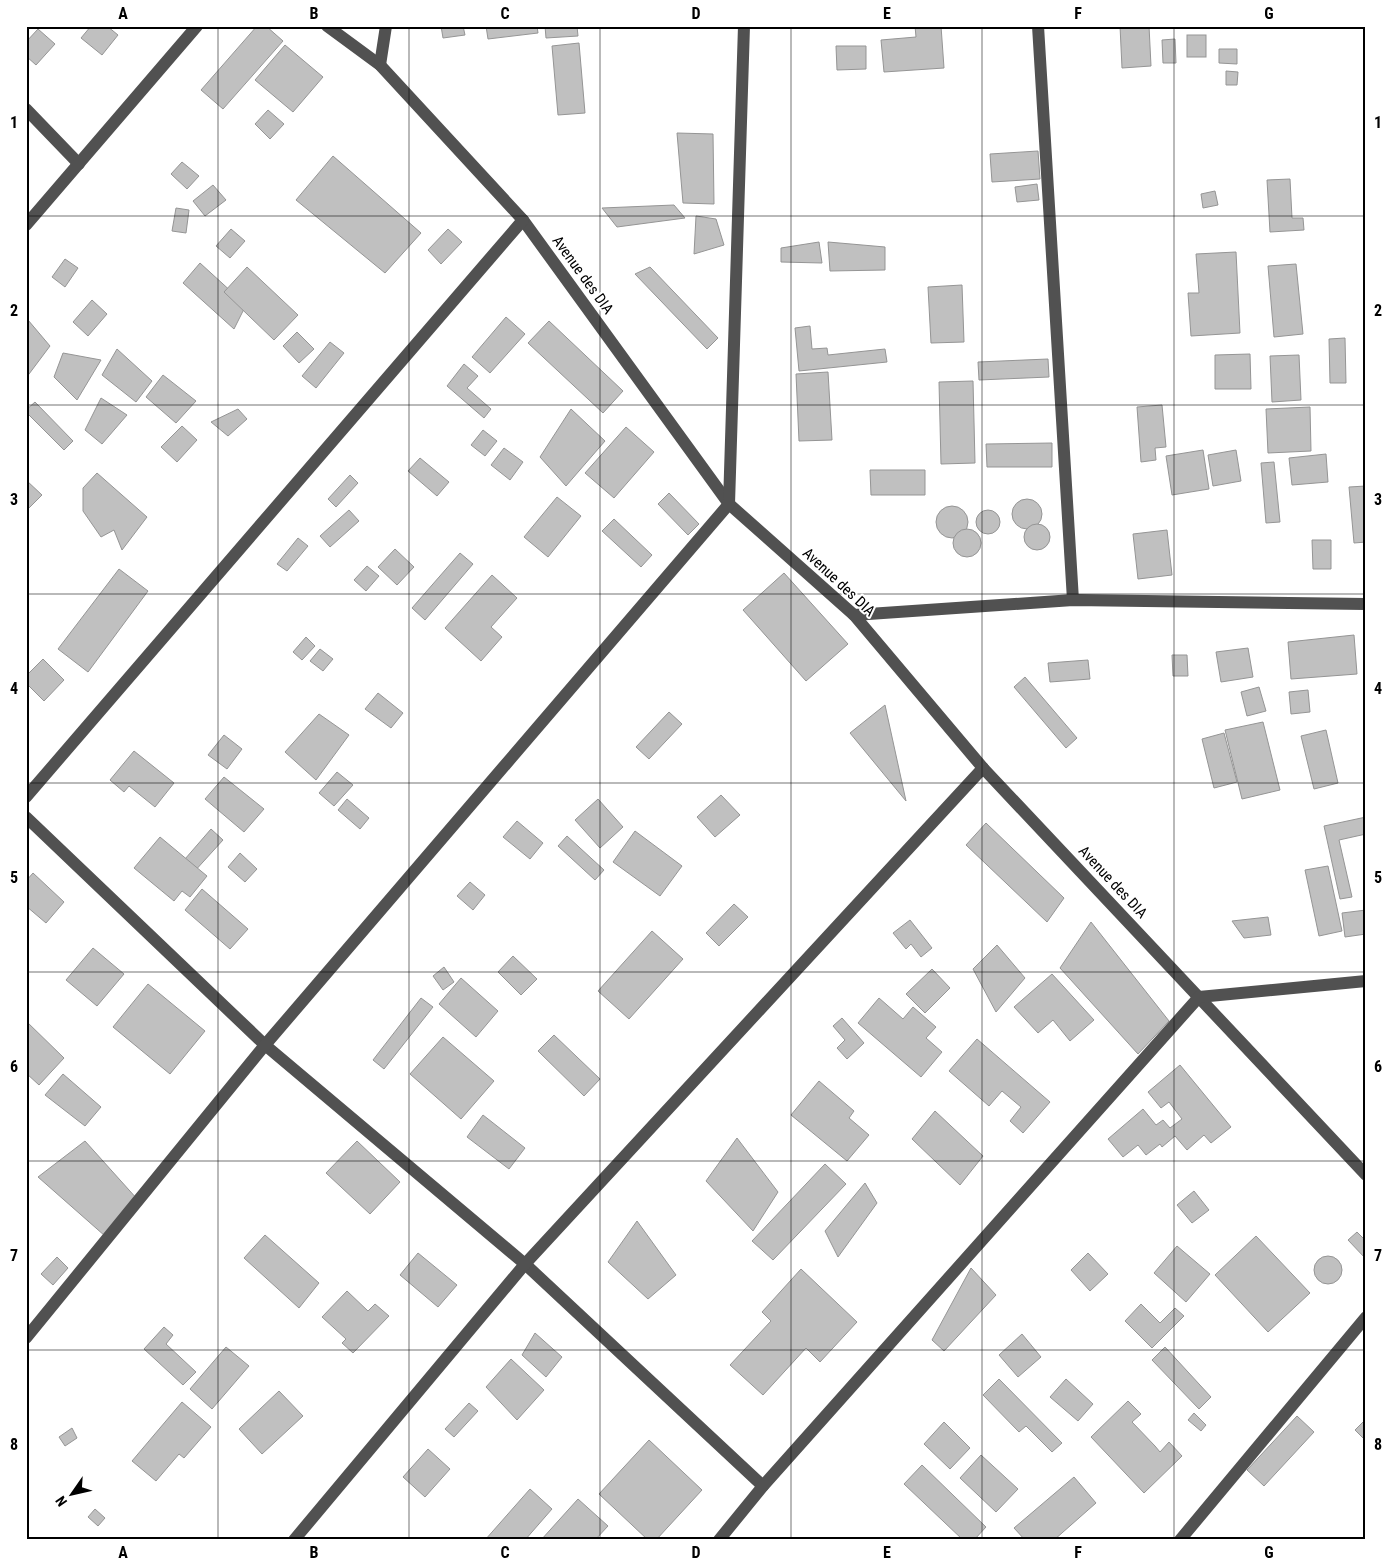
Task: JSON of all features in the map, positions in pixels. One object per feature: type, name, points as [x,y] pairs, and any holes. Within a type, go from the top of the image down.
[{"type":"street","points":[[26,226],[198,26]]},
{"type":"street","name":"Avenue des DIA","points":[[326,26],[380,65],[523,220],[729,504],[854,615],[982,768],[1366,1175]]},
{"type":"street","points":[[380,65],[386,26]]},
{"type":"street","points":[[26,1338],[265,1045],[729,504],[744,26]]},
{"type":"street","points":[[1038,26],[1073,600]]},
{"type":"street","points":[[26,109],[80,164]]},
{"type":"street","points":[[26,797],[523,220]]},
{"type":"street","points":[[854,615],[1073,600],[1366,604]]},
{"type":"street","points":[[294,1540],[525,1264],[982,768]]},
{"type":"street","points":[[26,817],[265,1045],[525,1264],[763,1486]]},
{"type":"street","points":[[719,1540],[763,1486],[1199,997],[1338,983],[1366,982]]},
{"type":"street","points":[[1180,1540],[1366,1317]]},
{"type":"building","points":[[91,26],[107,26],[118,35],[102,55],[81,38]]},
{"type":"building","points":[[257,26],[266,26],[283,41],[223,109],[201,90]]},
{"type":"building","points":[[441,26],[463,26],[465,35],[443,38]]},
{"type":"building","points":[[486,26],[537,26],[538,33],[488,39]]},
{"type":"building","points":[[545,26],[577,26],[578,36],[546,38]]},
{"type":"building","points":[[915,26],[941,26],[944,68],[884,72],[881,40],[916,37]]},
{"type":"building","points":[[1120,26],[1149,26],[1151,66],[1122,68]]},
{"type":"building","points":[[38,29],[55,44],[36,65],[26,56],[26,42]]},
{"type":"building","points":[[1187,35],[1206,35],[1206,57],[1187,57]]},
{"type":"building","points":[[1175,39],[1176,63],[1163,63],[1162,40]]},
{"type":"building","points":[[579,43],[585,113],[558,115],[552,46]]},
{"type":"building","points":[[285,45],[323,77],[293,112],[255,80]]},
{"type":"building","points":[[836,46],[866,46],[866,69],[837,70]]},
{"type":"building","points":[[1219,49],[1237,49],[1237,64],[1219,63]]},
{"type":"building","points":[[1226,71],[1238,72],[1237,85],[1226,85]]},
{"type":"building","points":[[268,110],[284,124],[270,139],[255,124]]},
{"type":"building","points":[[677,133],[713,134],[714,204],[683,203]]},
{"type":"building","points":[[1038,151],[1040,179],[992,182],[990,154]]},
{"type":"building","points":[[333,156],[421,233],[385,273],[296,200]]},
{"type":"building","points":[[182,162],[199,176],[187,189],[171,174]]},
{"type":"building","points":[[1290,179],[1292,218],[1303,218],[1304,230],[1270,232],[1267,180]]},
{"type":"building","points":[[1037,184],[1039,200],[1017,202],[1015,187]]},
{"type":"building","points":[[213,185],[226,200],[205,216],[193,201]]},
{"type":"building","points":[[1215,191],[1218,205],[1203,208],[1201,194]]},
{"type":"building","points":[[674,205],[685,218],[617,227],[602,208]]},
{"type":"building","points":[[176,208],[189,210],[186,233],[172,231]]},
{"type":"building","points":[[696,216],[716,219],[724,245],[694,254]]},
{"type":"building","points":[[231,229],[245,241],[230,258],[216,246]]},
{"type":"building","points":[[448,229],[462,242],[441,264],[428,250]]},
{"type":"building","points":[[819,242],[822,263],[781,262],[781,248]]},
{"type":"building","points":[[828,242],[885,247],[885,270],[830,271]]},
{"type":"building","points":[[1236,252],[1240,333],[1191,336],[1188,293],[1199,293],[1196,254]]},
{"type":"building","points":[[65,259],[78,268],[65,287],[52,277]]},
{"type":"building","points":[[200,263],[246,305],[234,329],[183,283]]},
{"type":"building","points":[[1296,264],[1303,334],[1274,337],[1268,266]]},
{"type":"building","points":[[247,267],[298,315],[274,340],[224,292]]},
{"type":"building","points":[[650,267],[718,338],[707,349],[635,274]]},
{"type":"building","points":[[962,285],[964,342],[931,343],[928,287]]},
{"type":"building","points":[[92,300],[107,314],[88,336],[73,322]]},
{"type":"building","points":[[506,317],[525,334],[490,373],[472,357]]},
{"type":"building","points":[[28,320],[50,346],[26,378],[26,322]]},
{"type":"building","points":[[549,321],[623,391],[603,413],[528,343]]},
{"type":"building","points":[[810,326],[812,349],[827,348],[828,355],[885,349],[887,362],[799,371],[795,328]]},
{"type":"building","points":[[297,332],[314,349],[299,363],[283,346]]},
{"type":"building","points":[[1345,338],[1346,383],[1330,383],[1329,339]]},
{"type":"building","points":[[330,342],[344,353],[316,388],[302,376]]},
{"type":"building","points":[[117,349],[152,381],[136,402],[102,375]]},
{"type":"building","points":[[63,353],[101,360],[77,400],[54,377]]},
{"type":"building","points":[[1250,354],[1251,389],[1215,389],[1215,355]]},
{"type":"building","points":[[1299,355],[1301,400],[1272,402],[1270,356]]},
{"type":"building","points":[[1048,359],[1049,377],[979,380],[978,362]]},
{"type":"building","points":[[464,364],[478,376],[467,388],[491,409],[484,418],[447,386]]},
{"type":"building","points":[[828,372],[832,440],[799,441],[796,374]]},
{"type":"building","points":[[163,375],[196,401],[176,423],[146,397]]},
{"type":"building","points":[[973,381],[975,463],[941,464],[939,382]]},
{"type":"building","points":[[101,398],[127,415],[102,444],[85,430]]},
{"type":"building","points":[[35,402],[73,441],[64,450],[26,412]]},
{"type":"building","points":[[1162,405],[1166,447],[1155,448],[1156,460],[1141,462],[1137,407]]},
{"type":"building","points":[[1310,407],[1311,451],[1268,453],[1266,409]]},
{"type":"building","points":[[238,409],[247,419],[228,436],[211,422]]},
{"type":"building","points":[[571,409],[605,441],[566,486],[540,457]]},
{"type":"building","points":[[182,426],[197,440],[177,462],[161,447]]},
{"type":"building","points":[[626,427],[654,452],[614,498],[585,473]]},
{"type":"building","points":[[483,430],[497,441],[485,456],[471,445]]},
{"type":"building","points":[[1052,443],[1052,467],[987,467],[986,444]]},
{"type":"building","points":[[504,448],[523,462],[510,480],[491,465]]},
{"type":"building","points":[[1203,450],[1209,489],[1172,495],[1166,456]]},
{"type":"building","points":[[1236,450],[1241,481],[1213,486],[1208,455]]},
{"type":"building","points":[[1326,454],[1328,482],[1292,485],[1289,458]]},
{"type":"building","points":[[420,458],[449,482],[437,496],[408,471]]},
{"type":"building","points":[[1274,462],[1280,522],[1266,523],[1261,463]]},
{"type":"building","points":[[870,470],[925,470],[925,495],[871,495]]},
{"type":"building","points":[[97,473],[147,517],[122,550],[114,530],[101,537],[83,511],[83,488]]},
{"type":"building","points":[[350,475],[358,483],[336,507],[328,499]]},
{"type":"building","points":[[26,480],[42,495],[26,511]]},
{"type":"building","points":[[1366,486],[1366,542],[1354,543],[1349,487]]},
{"type":"building","points":[[669,493],[699,524],[688,535],[658,504]]},
{"type":"building","points":[[557,497],[581,516],[548,557],[524,537]]},
{"type":"building","points":[[1027,499],[1038,503],[1042,514],[1038,525],[1027,529],[1016,525],[1012,514],[1016,503]]},
{"type":"building","points":[[952,506],[958,507],[963,511],[967,516],[967,528],[963,533],[958,537],[952,538],[946,537],[941,533],[937,528],[936,522],[937,516],[941,511],[946,507]]},
{"type":"building","points":[[349,510],[359,521],[330,547],[320,536]]},
{"type":"building","points":[[988,510],[996,514],[1000,522],[996,530],[988,534],[980,530],[976,522],[980,514]]},
{"type":"building","points":[[614,519],[652,555],[641,567],[602,531]]},
{"type":"building","points":[[1037,524],[1046,528],[1050,537],[1046,546],[1037,550],[1028,546],[1024,537],[1028,528]]},
{"type":"building","points":[[967,529],[977,533],[981,543],[977,553],[967,557],[957,553],[953,543],[957,533]]},
{"type":"building","points":[[1167,530],[1172,575],[1138,579],[1133,534]]},
{"type":"building","points":[[298,538],[308,546],[287,571],[277,564]]},
{"type":"building","points":[[1312,540],[1331,540],[1331,569],[1313,569]]},
{"type":"building","points":[[395,549],[414,567],[397,585],[378,567]]},
{"type":"building","points":[[460,553],[473,564],[425,620],[412,608]]},
{"type":"building","points":[[367,566],[379,576],[366,591],[354,580]]},
{"type":"building","points":[[119,569],[148,591],[88,672],[58,649]]},
{"type":"building","points":[[784,573],[848,644],[806,681],[743,610]]},
{"type":"building","points":[[492,575],[517,598],[491,627],[502,637],[481,661],[445,628]]},
{"type":"building","points":[[1354,635],[1357,674],[1291,679],[1288,642]]},
{"type":"building","points":[[306,637],[315,646],[302,660],[293,652]]},
{"type":"building","points":[[1248,648],[1253,677],[1221,682],[1216,652]]},
{"type":"building","points":[[320,649],[333,659],[323,671],[310,661]]},
{"type":"building","points":[[1172,655],[1187,655],[1188,676],[1173,676]]},
{"type":"building","points":[[43,659],[64,680],[44,701],[26,683],[26,676]]},
{"type":"building","points":[[1088,660],[1090,679],[1050,682],[1048,663]]},
{"type":"building","points":[[1025,677],[1077,738],[1066,748],[1014,687]]},
{"type":"building","points":[[1259,687],[1266,711],[1247,716],[1241,692]]},
{"type":"building","points":[[1308,690],[1310,712],[1291,714],[1289,692]]},
{"type":"building","points":[[378,693],[403,713],[391,728],[365,709]]},
{"type":"building","points":[[885,705],[906,801],[850,733]]},
{"type":"building","points":[[669,712],[682,724],[649,759],[636,747]]},
{"type":"building","points":[[319,714],[349,735],[316,780],[285,752]]},
{"type":"building","points":[[1263,722],[1280,790],[1242,799],[1225,730]]},
{"type":"building","points":[[1326,730],[1338,783],[1314,789],[1301,736]]},
{"type":"building","points":[[1224,733],[1237,782],[1214,788],[1202,739]]},
{"type":"building","points":[[224,735],[242,749],[227,769],[208,755]]},
{"type":"building","points":[[134,751],[174,783],[155,807],[129,786],[124,792],[110,780]]},
{"type":"building","points":[[337,772],[353,785],[334,806],[319,793]]},
{"type":"building","points":[[224,777],[264,809],[244,832],[205,799]]},
{"type":"building","points":[[721,795],[740,815],[715,837],[697,817]]},
{"type":"building","points":[[347,799],[369,818],[360,829],[338,810]]},
{"type":"building","points":[[598,799],[623,827],[600,848],[575,820]]},
{"type":"building","points":[[1366,817],[1366,834],[1339,840],[1352,897],[1340,899],[1324,826]]},
{"type":"building","points":[[517,821],[543,843],[530,859],[503,837]]},
{"type":"building","points":[[986,823],[1064,898],[1047,922],[966,845]]},
{"type":"building","points":[[211,829],[223,840],[183,884],[172,874]]},
{"type":"building","points":[[635,831],[682,866],[660,896],[613,862]]},
{"type":"building","points":[[567,836],[604,870],[595,880],[558,846]]},
{"type":"building","points":[[160,837],[207,876],[190,897],[182,891],[174,901],[134,868]]},
{"type":"building","points":[[240,853],[257,869],[245,882],[228,867]]},
{"type":"building","points":[[1328,866],[1342,931],[1319,936],[1305,870]]},
{"type":"building","points":[[33,873],[64,902],[46,923],[26,906],[26,881]]},
{"type":"building","points":[[470,882],[485,895],[473,910],[457,896]]},
{"type":"building","points":[[202,889],[248,929],[230,949],[185,910]]},
{"type":"building","points":[[734,904],[748,917],[719,946],[706,933]]},
{"type":"building","points":[[1366,910],[1366,934],[1345,937],[1342,913]]},
{"type":"building","points":[[1268,917],[1271,935],[1244,938],[1232,921]]},
{"type":"building","points":[[910,920],[932,948],[921,957],[911,944],[906,949],[893,933]]},
{"type":"building","points":[[1091,922],[1169,1021],[1138,1054],[1060,968]]},
{"type":"building","points":[[652,931],[683,959],[629,1019],[598,991]]},
{"type":"building","points":[[997,945],[1025,978],[996,1012],[973,969]]},
{"type":"building","points":[[93,948],[124,974],[97,1006],[66,980]]},
{"type":"building","points":[[513,956],[537,979],[521,995],[498,972]]},
{"type":"building","points":[[444,967],[454,982],[443,990],[433,976]]},
{"type":"building","points":[[932,969],[950,988],[925,1013],[906,994]]},
{"type":"building","points":[[1052,974],[1094,1020],[1070,1041],[1053,1020],[1038,1033],[1014,1007]]},
{"type":"building","points":[[461,978],[498,1011],[476,1037],[439,1004]]},
{"type":"building","points":[[148,984],[205,1031],[170,1074],[113,1027]]},
{"type":"building","points":[[421,998],[433,1007],[384,1069],[373,1060]]},
{"type":"building","points":[[879,998],[903,1019],[913,1007],[936,1027],[926,1038],[942,1052],[921,1077],[858,1023]]},
{"type":"building","points":[[842,1018],[864,1043],[847,1059],[837,1048],[845,1040],[833,1026]]},
{"type":"building","points":[[26,1021],[64,1058],[39,1085],[26,1073]]},
{"type":"building","points":[[554,1035],[600,1079],[584,1096],[538,1051]]},
{"type":"building","points":[[443,1037],[494,1081],[461,1119],[410,1074]]},
{"type":"building","points":[[977,1039],[1050,1102],[1023,1133],[1010,1121],[1021,1107],[1002,1091],[989,1106],[949,1071]]},
{"type":"building","points":[[1180,1065],[1231,1127],[1211,1143],[1204,1135],[1187,1150],[1175,1136],[1162,1147],[1160,1144],[1146,1155],[1138,1145],[1123,1157],[1108,1139],[1143,1109],[1156,1125],[1163,1120],[1170,1128],[1182,1119],[1169,1102],[1161,1108],[1148,1092]]},
{"type":"building","points":[[63,1074],[101,1107],[85,1126],[45,1095]]},
{"type":"building","points":[[819,1081],[854,1111],[849,1118],[869,1135],[847,1161],[791,1115]]},
{"type":"building","points":[[935,1111],[983,1156],[960,1185],[912,1139]]},
{"type":"building","points":[[483,1115],[525,1148],[509,1169],[467,1137]]},
{"type":"building","points":[[737,1138],[778,1192],[753,1231],[706,1181]]},
{"type":"building","points":[[85,1141],[138,1200],[105,1236],[38,1177]]},
{"type":"building","points":[[357,1141],[400,1182],[370,1214],[326,1173]]},
{"type":"building","points":[[825,1164],[846,1184],[773,1260],[752,1241]]},
{"type":"building","points":[[865,1183],[877,1203],[838,1257],[825,1231]]},
{"type":"building","points":[[1194,1191],[1209,1210],[1192,1223],[1177,1205]]},
{"type":"building","points":[[637,1221],[676,1275],[648,1299],[608,1262]]},
{"type":"building","points":[[1357,1232],[1366,1241],[1366,1259],[1348,1240]]},
{"type":"building","points":[[265,1235],[319,1283],[299,1308],[244,1258]]},
{"type":"building","points":[[1256,1236],[1310,1293],[1268,1332],[1215,1275]]},
{"type":"building","points":[[1177,1246],[1210,1274],[1186,1302],[1154,1273]]},
{"type":"building","points":[[418,1253],[457,1285],[438,1307],[400,1275]]},
{"type":"building","points":[[1088,1253],[1108,1274],[1090,1291],[1071,1270]]},
{"type":"building","points":[[1328,1256],[1338,1260],[1342,1270],[1338,1280],[1328,1284],[1318,1280],[1314,1270],[1318,1260]]},
{"type":"building","points":[[57,1257],[68,1268],[53,1285],[41,1274]]},
{"type":"building","points":[[971,1268],[996,1295],[944,1351],[932,1340]]},
{"type":"building","points":[[801,1269],[857,1322],[820,1362],[806,1348],[763,1395],[730,1365],[771,1321],[762,1312]]},
{"type":"building","points":[[347,1291],[368,1311],[375,1304],[389,1316],[353,1353],[342,1343],[346,1339],[322,1317]]},
{"type":"building","points":[[1141,1304],[1160,1323],[1175,1308],[1184,1316],[1152,1348],[1125,1321]]},
{"type":"building","points":[[164,1327],[173,1335],[166,1344],[196,1372],[183,1385],[144,1349]]},
{"type":"building","points":[[535,1333],[562,1357],[546,1377],[522,1355]]},
{"type":"building","points":[[1022,1334],[1041,1357],[1018,1377],[999,1355]]},
{"type":"building","points":[[226,1347],[249,1366],[212,1409],[190,1389]]},
{"type":"building","points":[[1165,1347],[1211,1397],[1199,1409],[1152,1360]]},
{"type":"building","points":[[511,1359],[544,1390],[517,1420],[486,1387]]},
{"type":"building","points":[[999,1379],[1062,1443],[1052,1452],[1026,1426],[1019,1432],[983,1395]]},
{"type":"building","points":[[1066,1379],[1093,1404],[1078,1421],[1050,1397]]},
{"type":"building","points":[[279,1391],[303,1416],[262,1454],[239,1429]]},
{"type":"building","points":[[1128,1401],[1141,1414],[1132,1422],[1160,1452],[1169,1442],[1182,1456],[1144,1493],[1091,1437]]},
{"type":"building","points":[[182,1402],[211,1427],[184,1458],[179,1454],[156,1481],[132,1461]]},
{"type":"building","points":[[469,1403],[478,1411],[454,1437],[445,1429]]},
{"type":"building","points":[[1194,1413],[1206,1425],[1201,1431],[1188,1420]]},
{"type":"building","points":[[1297,1416],[1314,1432],[1264,1486],[1247,1470]]},
{"type":"building","points":[[1366,1419],[1366,1441],[1355,1430]]},
{"type":"building","points":[[944,1422],[970,1448],[950,1469],[924,1444]]},
{"type":"building","points":[[72,1428],[77,1438],[65,1446],[59,1437]]},
{"type":"building","points":[[649,1440],[702,1490],[656,1540],[648,1540],[599,1494]]},
{"type":"building","points":[[428,1449],[450,1469],[425,1497],[403,1477]]},
{"type":"building","points":[[981,1455],[1018,1489],[996,1512],[960,1478]]},
{"type":"building","points":[[922,1465],[986,1527],[974,1540],[963,1540],[904,1484]]},
{"type":"building","points":[[1074,1477],[1096,1503],[1054,1540],[1025,1540],[1014,1528]]},
{"type":"building","points":[[530,1489],[552,1509],[525,1540],[485,1540]]},
{"type":"building","points":[[578,1499],[608,1526],[595,1540],[541,1540]]},
{"type":"building","points":[[95,1509],[105,1518],[98,1526],[88,1517]]}]
